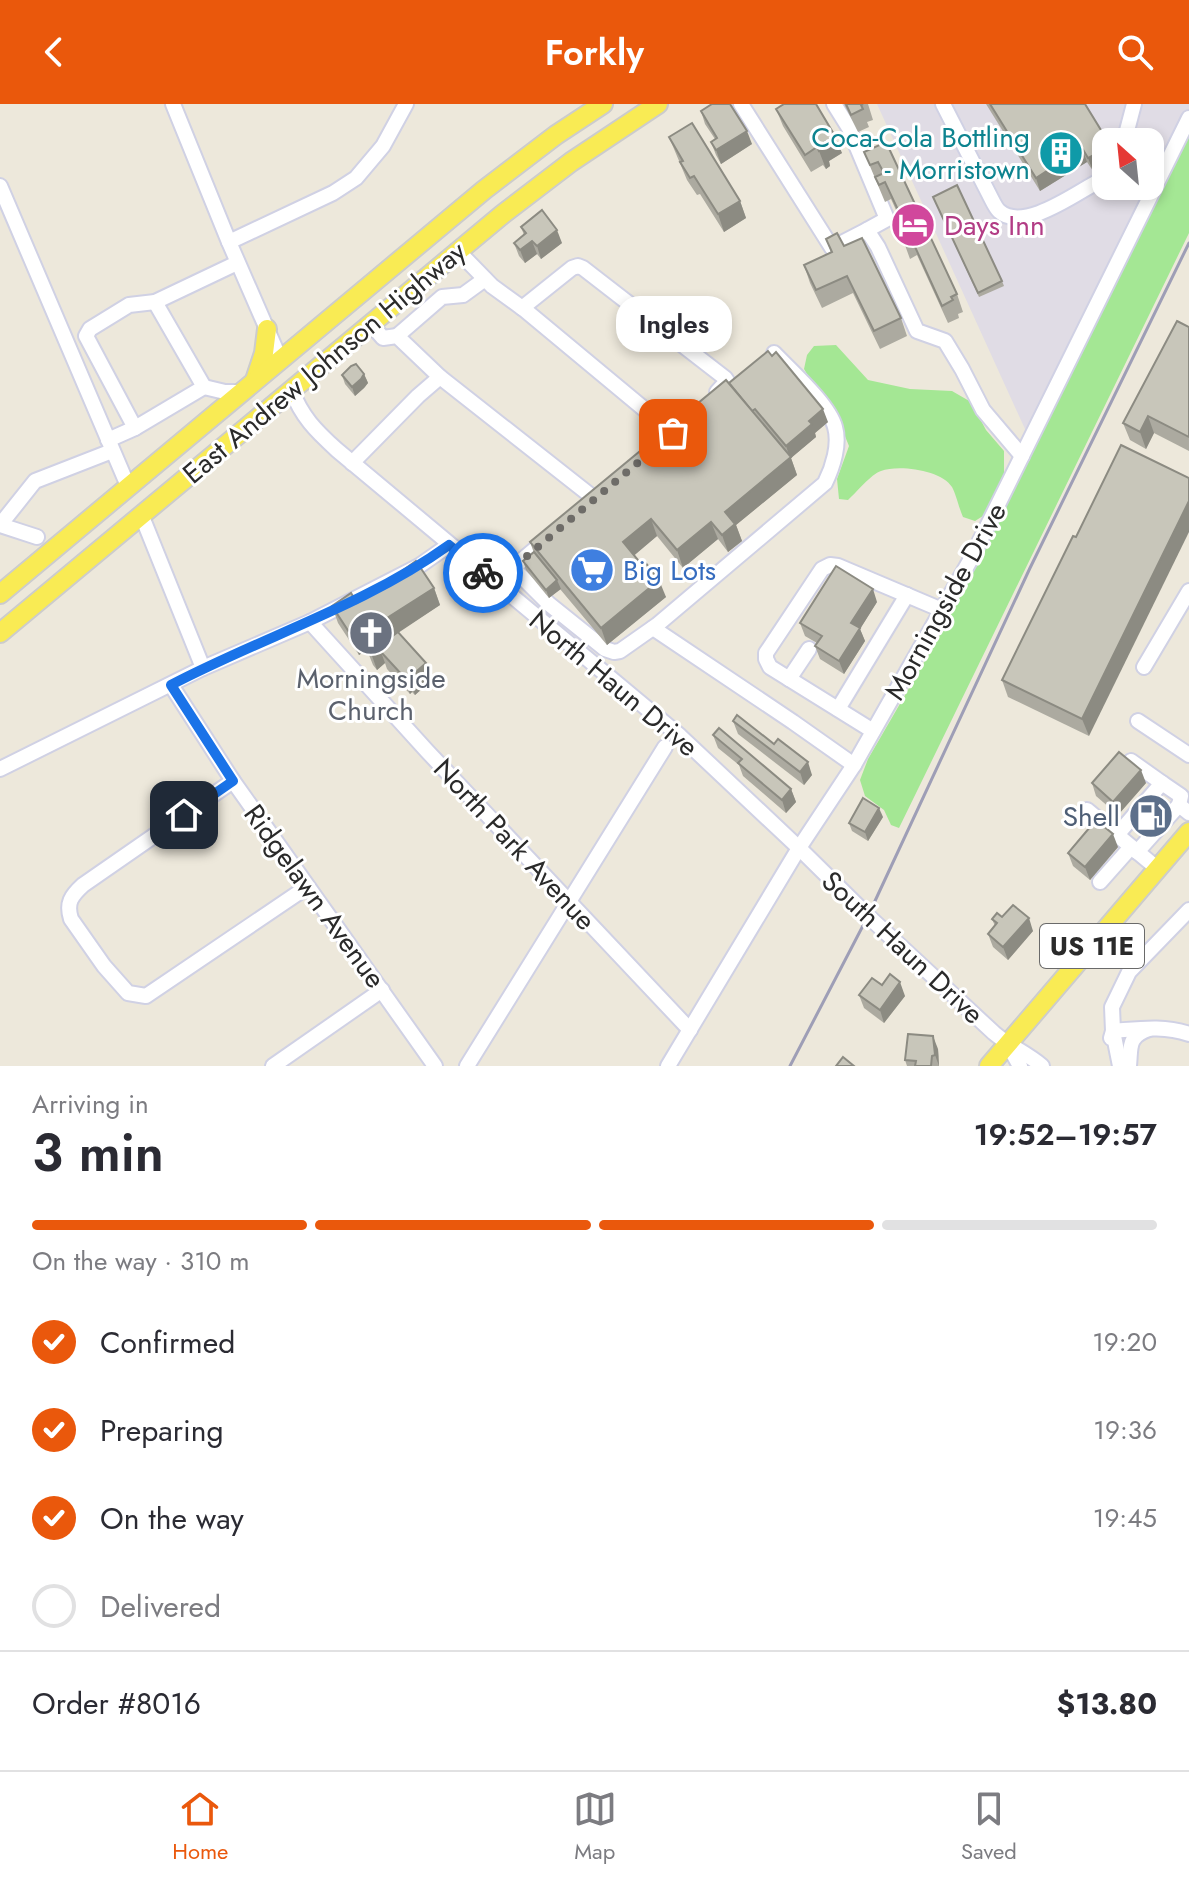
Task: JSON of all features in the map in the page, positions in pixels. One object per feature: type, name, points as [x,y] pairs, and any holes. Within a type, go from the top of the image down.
[{"type":"main road","name":"East Andrew Johnson Highway","points":[[0,594],[484,190],[556,135],[603,104]]},
{"type":"main road","name":"East Andrew Johnson Highway","points":[[0,633],[503,214],[639,109],[658,104]]},
{"type":"main road","points":[[248,386],[264,353],[267,329]]},
{"type":"main road","points":[[280,359],[291,389]]},
{"type":"main road","points":[[128,486],[141,514]]},
{"type":"main road","name":"US 11E","points":[[989,1066],[1189,832]]},
{"type":"street","points":[[173,104],[237,263],[280,359]]},
{"type":"street","points":[[229,242],[333,193],[356,178],[383,146],[406,104]]},
{"type":"street","points":[[741,104],[832,248],[887,219],[849,128],[834,104]]},
{"type":"street","points":[[943,104],[1000,213],[1014,218],[1029,218],[1092,185]]},
{"type":"street","points":[[1128,128],[1134,104]]},
{"type":"street","name":"Morningside Drive","points":[[668,1066],[799,848],[854,765],[972,557],[1189,118]]},
{"type":"street","points":[[0,186],[128,486]]},
{"type":"street","points":[[867,230],[917,331],[945,341],[983,410],[1022,456]]},
{"type":"street","points":[[458,251],[492,286],[678,429],[649,453]]},
{"type":"street","points":[[135,428],[86,336],[90,329],[129,305],[155,302],[237,263]]},
{"type":"street","points":[[522,308],[572,268],[583,268],[725,378],[725,385],[709,400]]},
{"type":"street","points":[[370,323],[383,338],[397,336],[442,297],[463,295],[485,279]]},
{"type":"street","points":[[155,302],[204,387],[211,404],[211,417]]},
{"type":"street","points":[[397,336],[440,377],[595,499]]},
{"type":"street","points":[[513,568],[549,604],[605,649],[620,651],[653,628],[825,483],[832,469],[836,433],[834,423],[816,397],[774,353]]},
{"type":"street","points":[[352,463],[440,377]]},
{"type":"street","points":[[37,537],[0,525],[35,481],[110,446],[204,387],[225,392],[248,386]]},
{"type":"street","name":"North Haun Drive","points":[[291,389],[298,408],[314,428],[352,463],[680,736],[799,848]]},
{"type":"street","points":[[141,514],[203,668]]},
{"type":"street","points":[[495,583],[560,528]]},
{"type":"street","points":[[0,769],[203,668],[310,622],[419,566],[449,545]]},
{"type":"street","points":[[873,731],[770,667],[766,653],[822,569],[830,565],[942,610]]},
{"type":"street","points":[[1144,667],[1189,591]]},
{"type":"street","points":[[838,709],[907,595]]},
{"type":"street","name":"North Park Avenue","points":[[310,622],[690,1030]]},
{"type":"street","points":[[653,628],[854,765]]},
{"type":"street","points":[[789,679],[809,649]]},
{"type":"street","name":"Ridgelawn Avenue","points":[[171,685],[233,781],[435,1066]]},
{"type":"street","points":[[1138,721],[1189,755]]},
{"type":"street","points":[[467,1066],[665,747]]},
{"type":"street","points":[[1100,882],[1134,849],[1184,809],[1181,796],[1131,761]]},
{"type":"street","points":[[233,781],[83,885],[69,901],[71,919],[104,966],[128,993],[146,996],[307,887]]},
{"type":"street","points":[[1117,835],[1162,783]]},
{"type":"street","points":[[1087,810],[1158,869]]},
{"type":"street","name":"South Haun Drive","points":[[799,848],[1008,1045],[1032,1057],[1042,1066]]},
{"type":"street","points":[[1120,1066],[1112,1007],[1129,972],[1189,910]]},
{"type":"street","points":[[273,1066],[382,990]]},
{"type":"street","points":[[1113,1031],[1153,1028],[1176,1029],[1189,1034]]},
{"type":"street","points":[[1129,1066],[1130,1043],[1137,1035],[1153,1028]]},
{"type":"street","points":[[1111,1066],[1109,1045],[1113,1031]]},
{"type":"street","name":"South Haun Drive","points":[[1008,1045],[1020,1066]]},
{"type":"shaded area","name":"Coca-Cola Bottling - Morristown","points":[[877,104],[1189,104],[1189,118],[1164,169],[1164,128],[1092,128],[1092,200],[1149,200],[1030,440]]},
{"type":"green space","points":[[1189,136],[1189,233],[899,828],[891,825],[884,810],[865,796],[860,780],[868,759],[945,626],[1123,260],[1155,200],[1164,200],[1164,183]]},
{"type":"green space","points":[[836,345],[868,380],[910,389],[952,391],[971,402],[986,430],[1004,451],[1004,477],[986,514],[975,521],[963,517],[947,481],[930,473],[908,469],[881,471],[848,500],[839,499],[837,479],[849,446],[831,402],[813,384],[804,369],[807,355],[814,346]]},
{"type":"building","points":[[712,104],[730,104],[747,131],[716,150],[711,142],[717,138],[701,111]]},
{"type":"building","points":[[784,104],[816,104],[835,136],[821,144],[824,148],[819,151],[817,147],[805,155],[776,109]]},
{"type":"building","points":[[846,104],[863,104],[863,109],[851,115]]},
{"type":"building","name":"Coca-Cola Bottling - Morristown","points":[[990,104],[1085,104],[1100,128],[1092,128],[1092,156],[1088,158],[1082,148],[1036,178]]},
{"type":"building","points":[[692,123],[740,201],[718,214],[694,176],[690,178],[669,137]]},
{"type":"building","name":"Days Inn","points":[[886,142],[957,294],[942,306],[911,238],[904,241],[901,234],[908,231],[885,182],[879,185],[875,177],[884,173],[878,162],[870,165],[864,152]]},
{"type":"building","points":[[957,185],[1002,281],[978,293],[933,197]]},
{"type":"building","points":[[542,210],[557,230],[537,246],[532,241],[520,250],[514,243],[526,233],[521,227]]},
{"type":"building","points":[[837,233],[844,246],[862,238],[901,318],[874,331],[847,276],[816,290],[804,265],[832,252],[826,239]]},
{"type":"building","points":[[1177,321],[1189,327],[1189,437],[1148,416],[1140,432],[1123,423]]},
{"type":"building","points":[[768,351],[772,356],[776,352],[823,409],[809,421],[812,424],[786,446],[729,383]]},
{"type":"building","points":[[356,364],[364,374],[352,387],[342,375]]},
{"type":"building","points":[[726,380],[791,457],[725,512],[735,524],[722,535],[711,522],[677,550],[651,519],[623,542],[659,580],[601,628],[530,542]]},
{"type":"building","points":[[1121,445],[1189,478],[1189,501],[1082,719],[1002,680]]},
{"type":"building","points":[[534,552],[557,580],[546,590],[523,561]]},
{"type":"building","points":[[416,561],[434,588],[376,625],[387,640],[398,632],[426,663],[409,678],[404,677],[381,652],[385,648],[381,644],[371,653],[367,648],[378,638],[371,626],[353,638],[332,606],[351,593],[357,603]]},
{"type":"building","points":[[836,566],[873,589],[851,623],[860,628],[839,661],[815,646],[822,636],[800,623]]},
{"type":"building","points":[[737,715],[774,744],[778,739],[808,762],[800,772],[733,721]]},
{"type":"building","points":[[719,728],[791,789],[782,800],[738,763],[742,759],[713,735]]},
{"type":"building","points":[[1119,752],[1141,770],[1113,802],[1092,783]]},
{"type":"building","points":[[863,798],[879,808],[865,832],[849,823]]},
{"type":"building","points":[[1096,820],[1113,834],[1085,867],[1068,853]]},
{"type":"building","points":[[1013,905],[1029,918],[1003,947],[988,934],[997,923],[992,919],[997,913],[1002,917]]},
{"type":"building","points":[[890,974],[900,982],[880,1010],[859,995],[872,978],[882,985]]},
{"type":"building","points":[[908,1034],[933,1036],[935,1055],[932,1056],[931,1066],[915,1066],[916,1061],[905,1060]]},
{"type":"building","points":[[843,1057],[854,1066],[836,1066]]},
{"type":"railway","points":[[790,1066],[868,916],[1030,568],[1189,243]]},
{"type":"way so far","points":[[483,573],[495,583],[673,433]]},
{"type":"place","name":"Coca-Cola Bottling - Morristown","points":[[1061,153]]},
{"type":"place","name":"Days Inn","points":[[913,225]]},
{"type":"place","name":"Ingles","points":[[673,433]]},
{"type":"place","name":"Big Lots","points":[[592,570]]},
{"type":"place","name":"Morningside Church","points":[[371,633]]},
{"type":"place","name":"Shell","points":[[1151,816]]},
{"type":"route","points":[[184,815],[233,781],[171,685],[239,651],[310,622],[419,566],[449,545],[483,573]]}]
